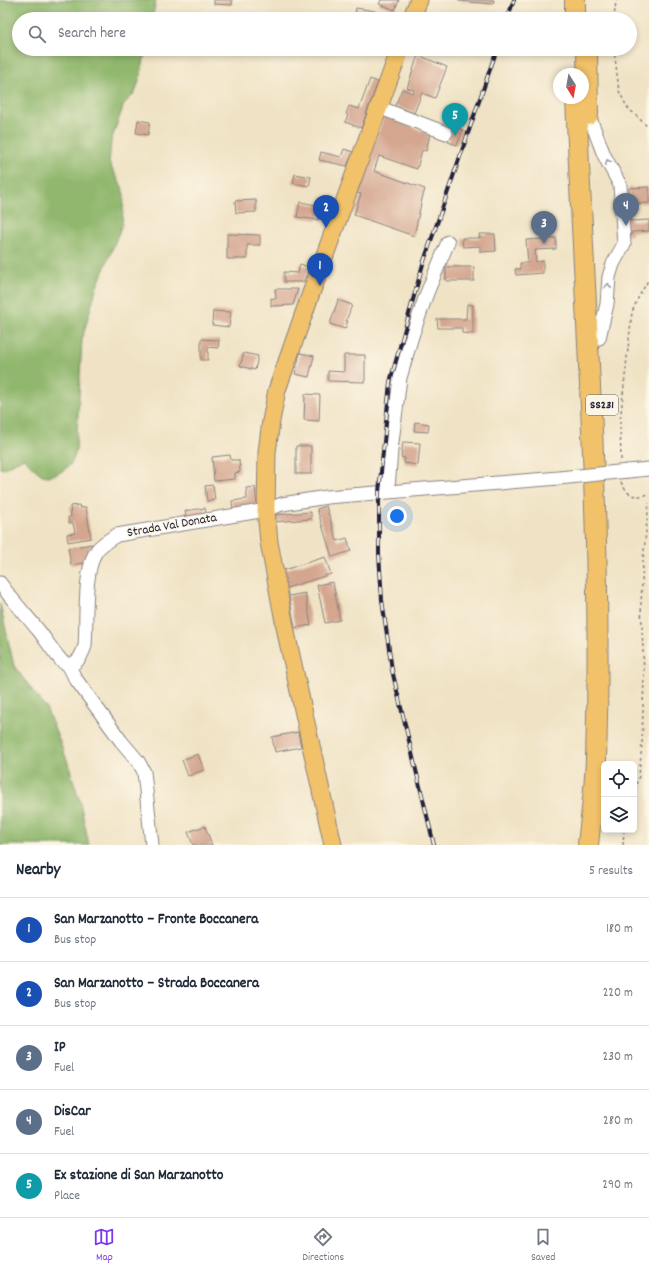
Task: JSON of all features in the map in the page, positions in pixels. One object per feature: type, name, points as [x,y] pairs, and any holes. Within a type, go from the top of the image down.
[{"type":"highway","points":[[575,0],[575,12]]},
{"type":"highway","points":[[587,0],[587,12]]},
{"type":"highway","points":[[575,56],[575,68]]},
{"type":"highway","name":"SS231","points":[[586,56],[582,106],[598,586],[596,761],[588,845]]},
{"type":"highway","name":"SS231","points":[[582,106],[599,338],[610,586],[607,761]]},
{"type":"highway","points":[[600,845],[601,833]]},
{"type":"main road","points":[[414,12],[418,0]]},
{"type":"main road","points":[[333,845],[269,542],[266,510],[267,452],[277,390],[397,56]]},
{"type":"street","points":[[582,106],[604,155],[620,185],[624,244],[613,264],[609,277],[607,304],[599,338]]},
{"type":"street","points":[[378,107],[446,133]]},
{"type":"street","points":[[389,492],[391,450],[400,378],[412,336],[427,293],[448,242]]},
{"type":"street","name":"Strada Val Donata","points":[[68,664],[77,662],[83,652],[90,566],[97,550],[106,541],[117,535],[266,510],[282,504],[319,498],[379,492],[624,474],[649,469]]},
{"type":"street","points":[[0,583],[6,593],[40,632],[60,660],[68,664],[75,678],[121,741],[138,761],[144,772],[152,845]]},
{"type":"path","points":[[615,12],[616,0]]},
{"type":"path","points":[[615,56],[619,91],[627,107],[649,128]]},
{"type":"path","points":[[621,460],[620,422],[632,312],[649,279]]},
{"type":"path","points":[[624,474],[621,483],[627,493],[638,497],[649,494]]},
{"type":"path","points":[[637,782],[639,776],[642,744],[644,674],[641,598],[649,503]]},
{"type":"path","points":[[624,833],[624,845]]},
{"type":"green space","points":[[0,0],[156,0],[153,12],[12,12],[12,56],[145,56],[135,93],[124,104],[111,141],[109,163],[122,187],[124,195],[122,225],[96,289],[82,339],[76,450],[72,462],[62,471],[49,476],[41,474],[24,458],[2,469],[0,468]]},
{"type":"green space","points":[[0,604],[14,666],[46,708],[67,760],[80,802],[89,845],[0,845]]},
{"type":"building","points":[[214,0],[232,0],[232,5],[214,4]]},
{"type":"building","points":[[381,0],[399,0],[395,10],[379,4]]},
{"type":"building","points":[[459,0],[494,0],[493,4]]},
{"type":"building","points":[[356,8],[375,11],[375,12],[355,12]]},
{"type":"building","points":[[418,56],[447,67],[435,98],[422,93],[414,113],[395,106],[402,89],[413,93],[414,90],[407,88]]},
{"type":"building","points":[[370,79],[378,82],[361,128],[345,122],[348,115],[346,114],[349,106],[359,109]]},
{"type":"building","points":[[384,116],[430,134],[426,151],[422,150],[417,169],[379,156],[374,171],[425,189],[414,236],[354,215],[361,194],[357,193]]},
{"type":"building","points":[[138,120],[150,122],[148,135],[136,133]]},
{"type":"building","points":[[454,126],[463,130],[457,145],[448,142]]},
{"type":"building","points":[[344,149],[353,152],[347,166],[319,160],[321,152],[341,157]]},
{"type":"building","points":[[295,174],[311,177],[309,186],[293,183]]},
{"type":"building","points":[[649,187],[649,203],[630,204],[629,188]]},
{"type":"building","points":[[256,200],[256,212],[236,213],[235,201]]},
{"type":"building","points":[[325,200],[334,201],[328,217],[319,215],[318,220],[297,217],[300,202],[322,206]]},
{"type":"building","points":[[631,216],[631,221],[649,220],[649,231],[632,232],[632,235],[619,236],[617,217]]},
{"type":"building","points":[[227,234],[260,235],[260,245],[247,245],[247,259],[227,259]]},
{"type":"building","points":[[479,234],[495,234],[496,251],[480,252],[480,246],[463,247],[462,238],[480,238]]},
{"type":"building","points":[[556,238],[556,249],[535,250],[536,262],[543,261],[543,273],[516,275],[515,269],[520,269],[520,263],[528,263],[526,240]]},
{"type":"building","points":[[300,264],[309,267],[304,282],[284,282],[284,272],[298,273]]},
{"type":"building","points":[[446,267],[474,267],[474,281],[446,281]]},
{"type":"building","points":[[275,289],[298,289],[293,305],[271,306],[271,298],[276,299]]},
{"type":"building","points":[[338,300],[352,305],[346,321],[348,321],[345,329],[330,324]]},
{"type":"building","points":[[467,304],[473,305],[473,334],[462,333],[462,328],[438,328],[437,319],[466,319]]},
{"type":"building","points":[[213,311],[231,312],[229,327],[212,325]]},
{"type":"building","points":[[201,339],[219,340],[218,348],[208,347],[208,360],[201,360]]},
{"type":"building","points":[[244,353],[258,356],[255,370],[240,366]]},
{"type":"building","points":[[300,353],[314,356],[309,377],[295,374]]},
{"type":"building","points":[[344,355],[365,355],[365,382],[328,381],[328,371],[344,372]]},
{"type":"building","points":[[305,394],[320,395],[319,421],[304,420]]},
{"type":"building","points":[[415,422],[429,424],[428,432],[414,431]]},
{"type":"building","points":[[403,442],[420,443],[418,465],[404,463],[405,458],[401,457]]},
{"type":"building","points":[[296,446],[311,446],[311,474],[296,474]]},
{"type":"building","points":[[230,455],[231,460],[239,460],[240,472],[235,473],[235,479],[214,481],[212,457]]},
{"type":"building","points":[[213,485],[215,500],[207,501],[205,486]]},
{"type":"building","points":[[255,487],[257,507],[233,511],[232,501],[247,499],[246,488]]},
{"type":"building","points":[[79,505],[80,508],[86,507],[91,538],[68,542],[67,534],[75,533],[73,523],[69,523],[68,517],[71,517],[70,506]]},
{"type":"building","points":[[326,506],[337,541],[347,538],[351,551],[332,557],[317,509]]},
{"type":"building","points":[[205,508],[207,517],[187,520],[185,511]]},
{"type":"building","points":[[311,512],[311,519],[273,522],[272,515]]},
{"type":"building","points":[[92,544],[84,563],[71,565],[68,548]]},
{"type":"building","points":[[325,557],[331,574],[287,588],[281,571]]},
{"type":"building","points":[[333,582],[340,620],[325,623],[317,585]]},
{"type":"building","points":[[305,593],[311,625],[295,628],[289,596]]},
{"type":"building","points":[[298,732],[301,747],[275,752],[272,737]]},
{"type":"building","points":[[198,754],[204,770],[188,776],[182,760]]},
{"type":"building","points":[[205,826],[212,845],[193,845],[188,832]]},
{"type":"railway","points":[[510,12],[514,0]]},
{"type":"railway","points":[[434,845],[392,670],[382,600],[379,554],[379,492],[390,382],[423,264],[495,56]]},
{"type":"place","name":"Ex stazione di San Marzanotto","points":[[455,136]]},
{"type":"place","name":"DisCar","points":[[626,226]]},
{"type":"place","name":"San Marzanotto – Strada Boccanera","points":[[326,228]]},
{"type":"place","name":"IP","points":[[544,244]]},
{"type":"place","name":"San Marzanotto – Fronte Boccanera","points":[[320,286]]}]
